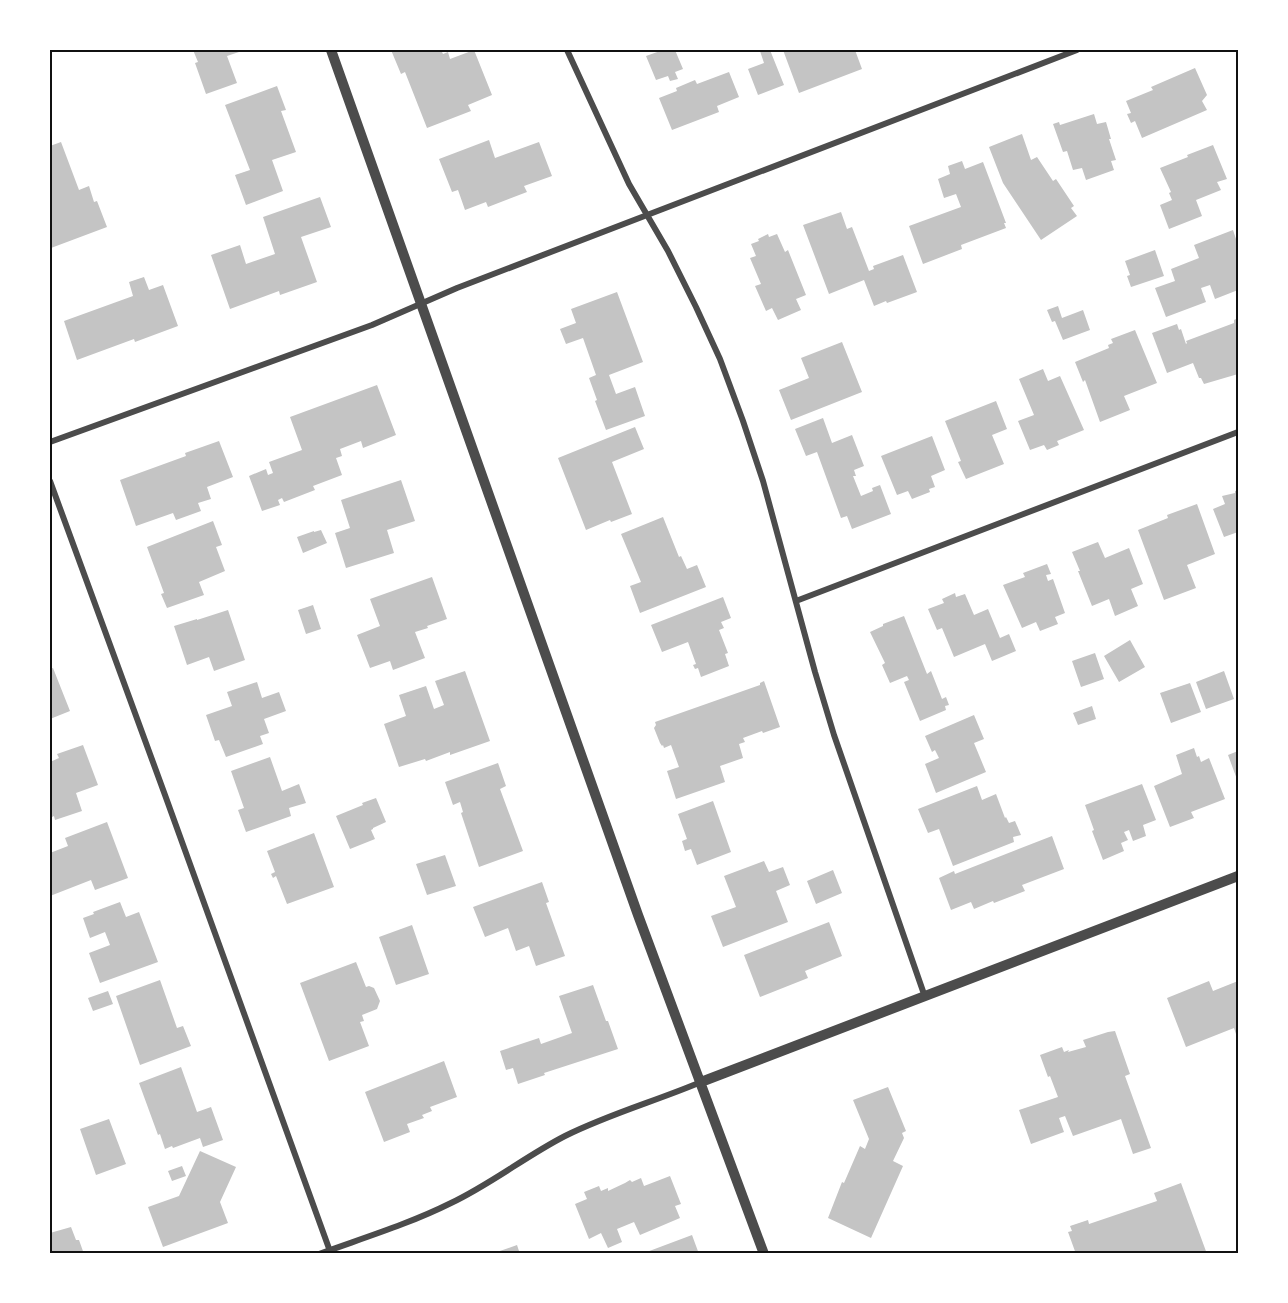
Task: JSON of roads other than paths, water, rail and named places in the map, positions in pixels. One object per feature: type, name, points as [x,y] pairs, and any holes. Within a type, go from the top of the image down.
[{"type":"street","points":[[331,50],[638,915],[764,1254]]},
{"type":"street","points":[[567,50],[629,184],[668,251],[720,359],[763,481],[834,735],[925,997]]},
{"type":"street","points":[[50,441],[372,325],[457,288],[1077,50]]},
{"type":"street","points":[[796,601],[1239,432]]},
{"type":"street","points":[[50,481],[330,1252]]},
{"type":"street","points":[[319,1254],[330,1252],[450,1204],[476,1191],[537,1152],[567,1136],[701,1082],[1239,876]]}]
